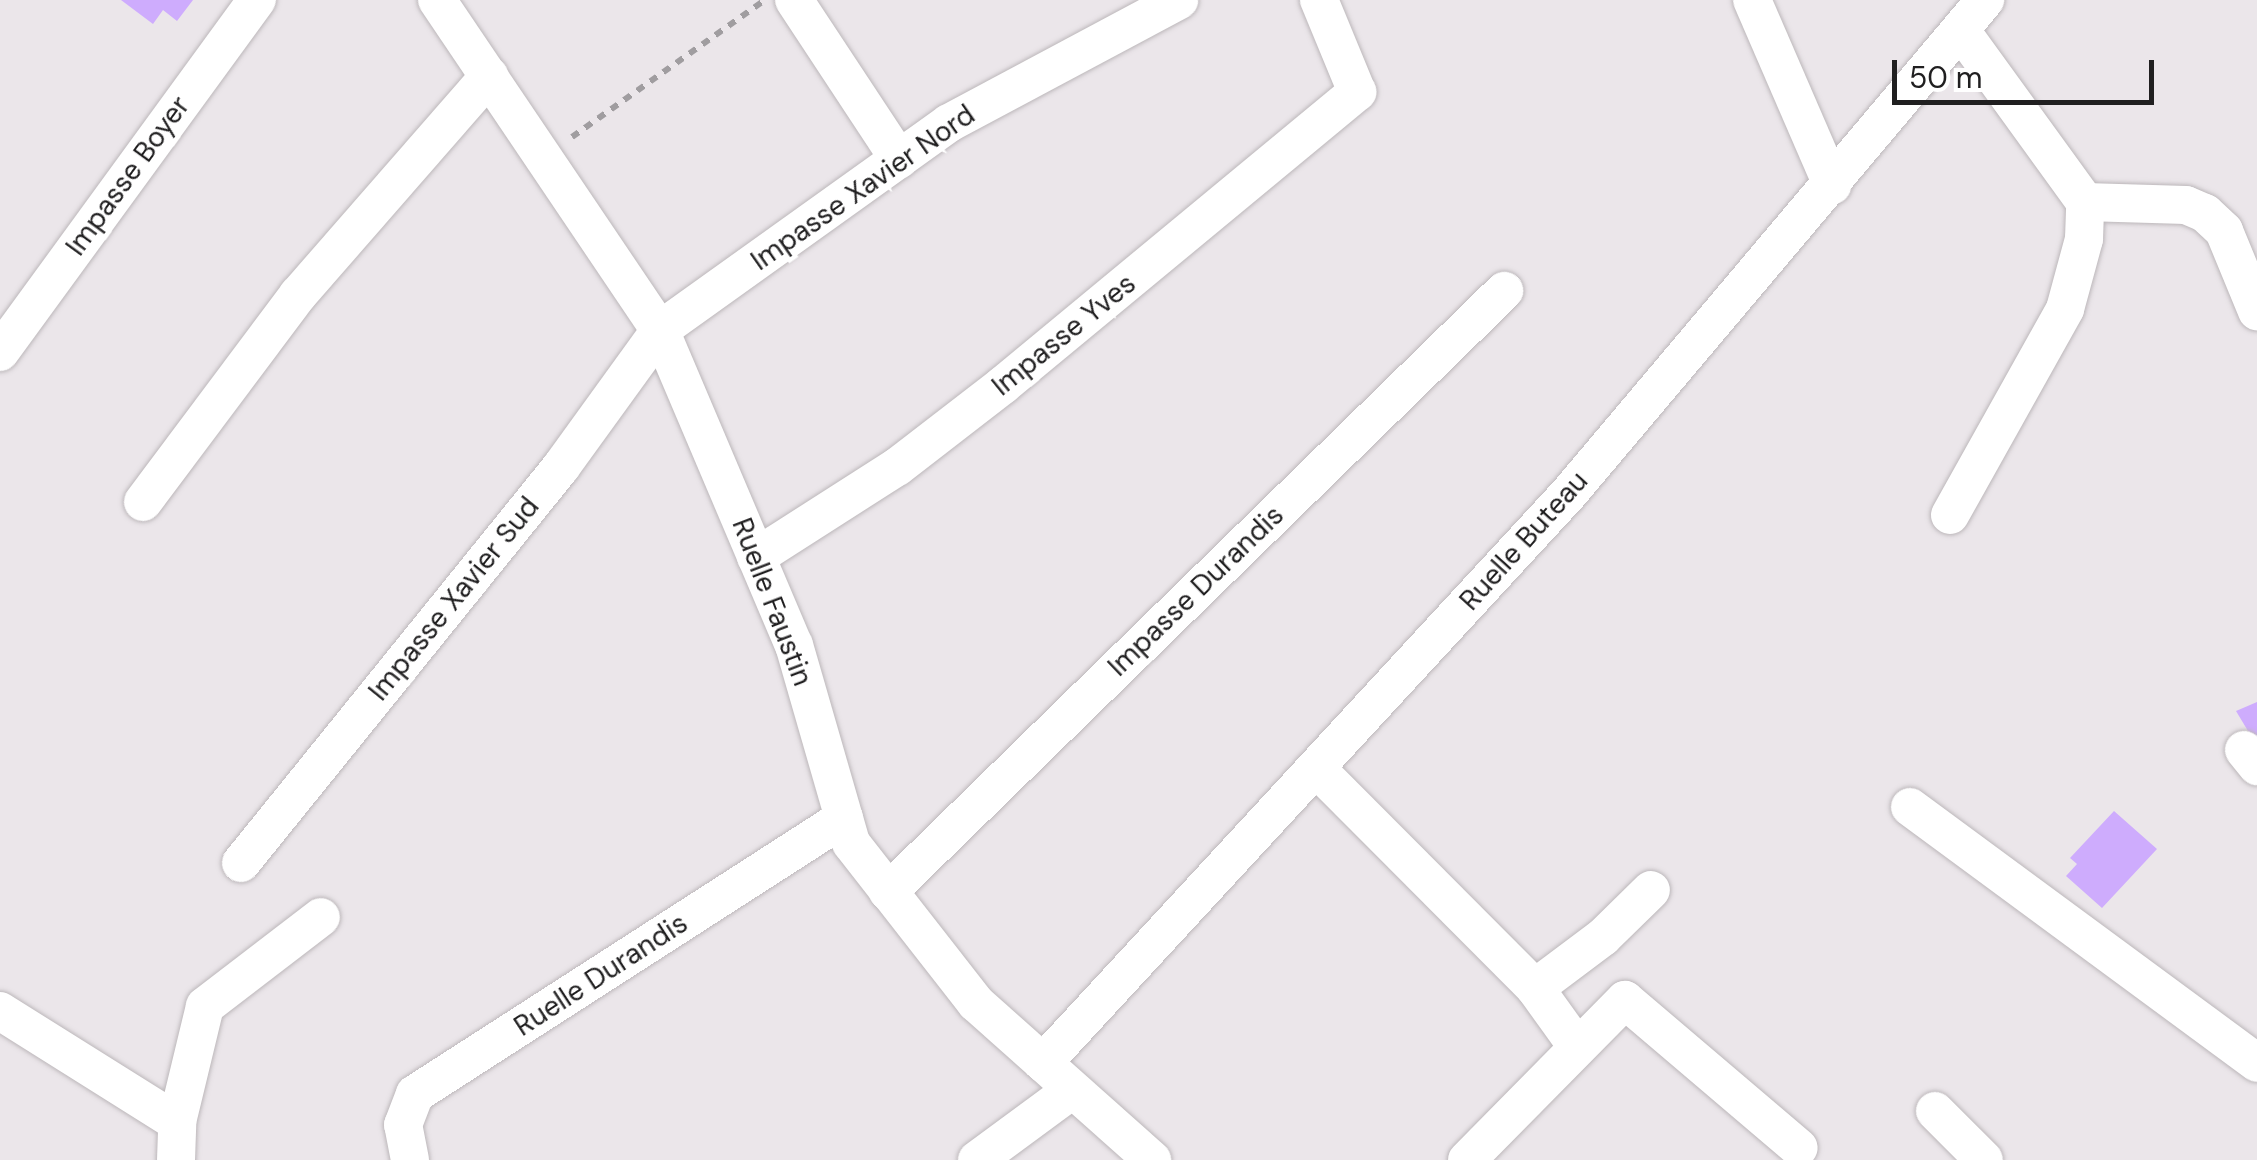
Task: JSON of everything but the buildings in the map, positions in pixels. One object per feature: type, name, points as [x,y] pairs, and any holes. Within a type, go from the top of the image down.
[{"type":"street","name":"Impasse Boyer","points":[[0,352],[257,0]]},
{"type":"street","points":[[794,0],[899,159]]},
{"type":"street","name":"Impasse Xavier Nord","points":[[660,330],[949,123],[1180,0]]},
{"type":"street","name":"Impasse Yves","points":[[756,557],[897,467],[1003,386],[1358,92],[1319,0]]},
{"type":"street","points":[[1752,0],[1832,185]]},
{"type":"street","name":"Ruelle Buteau","points":[[1043,1063],[1570,492],[1961,32],[1984,0]]},
{"type":"street","name":"Ruelle Faustin","points":[[448,4],[490,76],[660,330],[794,644],[851,843],[976,1002],[1152,1160]]},
{"type":"street","points":[[1950,516],[2066,309],[2084,240],[2085,202],[1961,32]]},
{"type":"street","points":[[143,502],[298,295],[490,76]]},
{"type":"street","points":[[2085,202],[2186,205],[2205,213],[2224,231],[2257,312]]},
{"type":"street","name":"Impasse Durandis","points":[[888,892],[1504,291]]},
{"type":"street","name":"Impasse Xavier Sud","points":[[241,863],[561,467],[660,330]]},
{"type":"street","points":[[1316,768],[1535,988],[1576,1045]]},
{"type":"street","points":[[1910,807],[2257,1063]]},
{"type":"street","name":"Ruelle Durandis","points":[[410,1160],[402,1125],[416,1094],[844,818]]},
{"type":"street","points":[[1535,988],[1651,890]]},
{"type":"street","points":[[176,1160],[177,1122],[206,1006],[321,917]]},
{"type":"street","points":[[1467,1160],[1617,1002],[1632,1002],[1800,1148]]},
{"type":"street","points":[[0,1011],[177,1122]]},
{"type":"street","points":[[977,1160],[1072,1090]]},
{"type":"street","points":[[1935,1111],[1984,1160]]},
{"type":"path","points":[[547,156],[765,0]]}]
